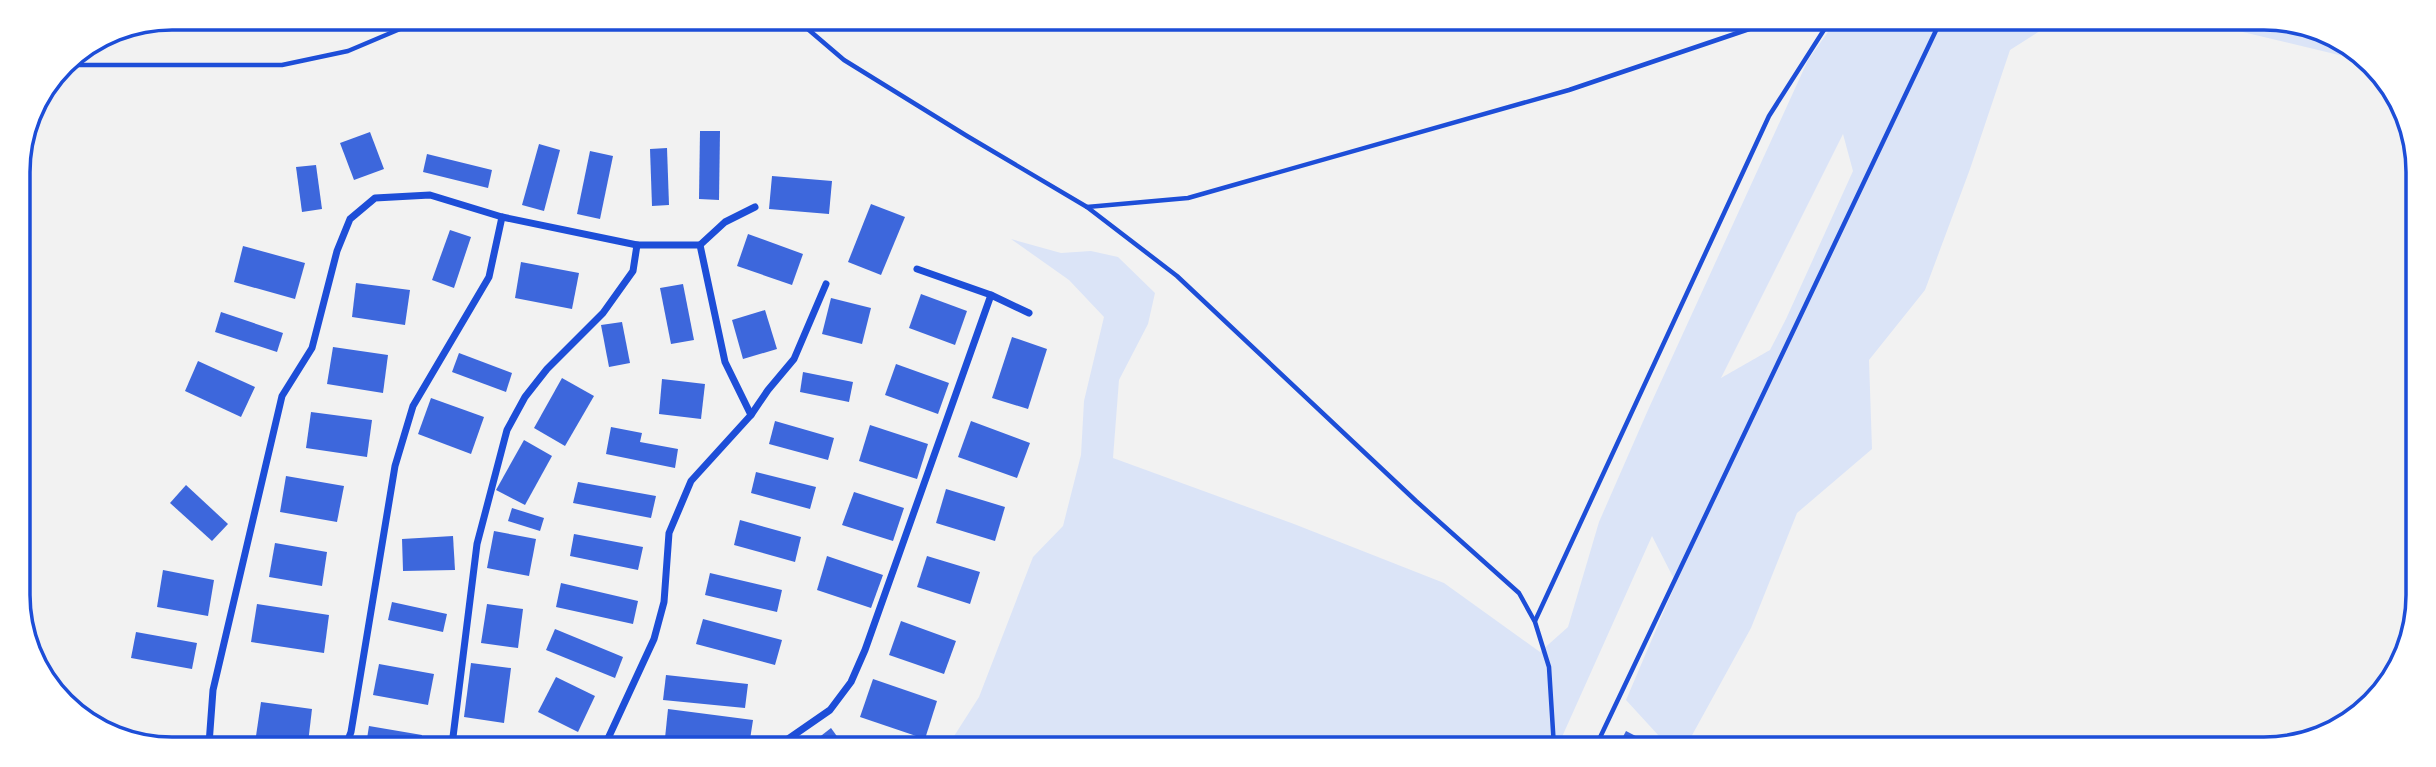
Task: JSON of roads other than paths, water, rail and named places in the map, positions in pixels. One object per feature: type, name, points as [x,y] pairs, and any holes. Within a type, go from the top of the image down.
[{"type":"street","points":[[210,737],[213,690],[282,396],[312,348],[337,251],[351,219],[375,198],[430,195],[502,217],[636,245],[701,245],[725,222],[755,207]]},
{"type":"street","points":[[349,737],[395,466],[413,406],[489,277],[502,217]]},
{"type":"street","points":[[453,737],[477,544],[507,430],[525,397],[547,369],[603,313],[633,271],[636,245]]},
{"type":"street","points":[[701,245],[725,362],[751,415]]},
{"type":"street","points":[[917,269],[991,295],[1029,313]]},
{"type":"street","points":[[609,737],[654,639],[664,602],[669,533],[691,481],[751,415],[794,359],[826,284]]},
{"type":"street","points":[[791,737],[830,710],[851,682],[865,650],[991,295]]}]
